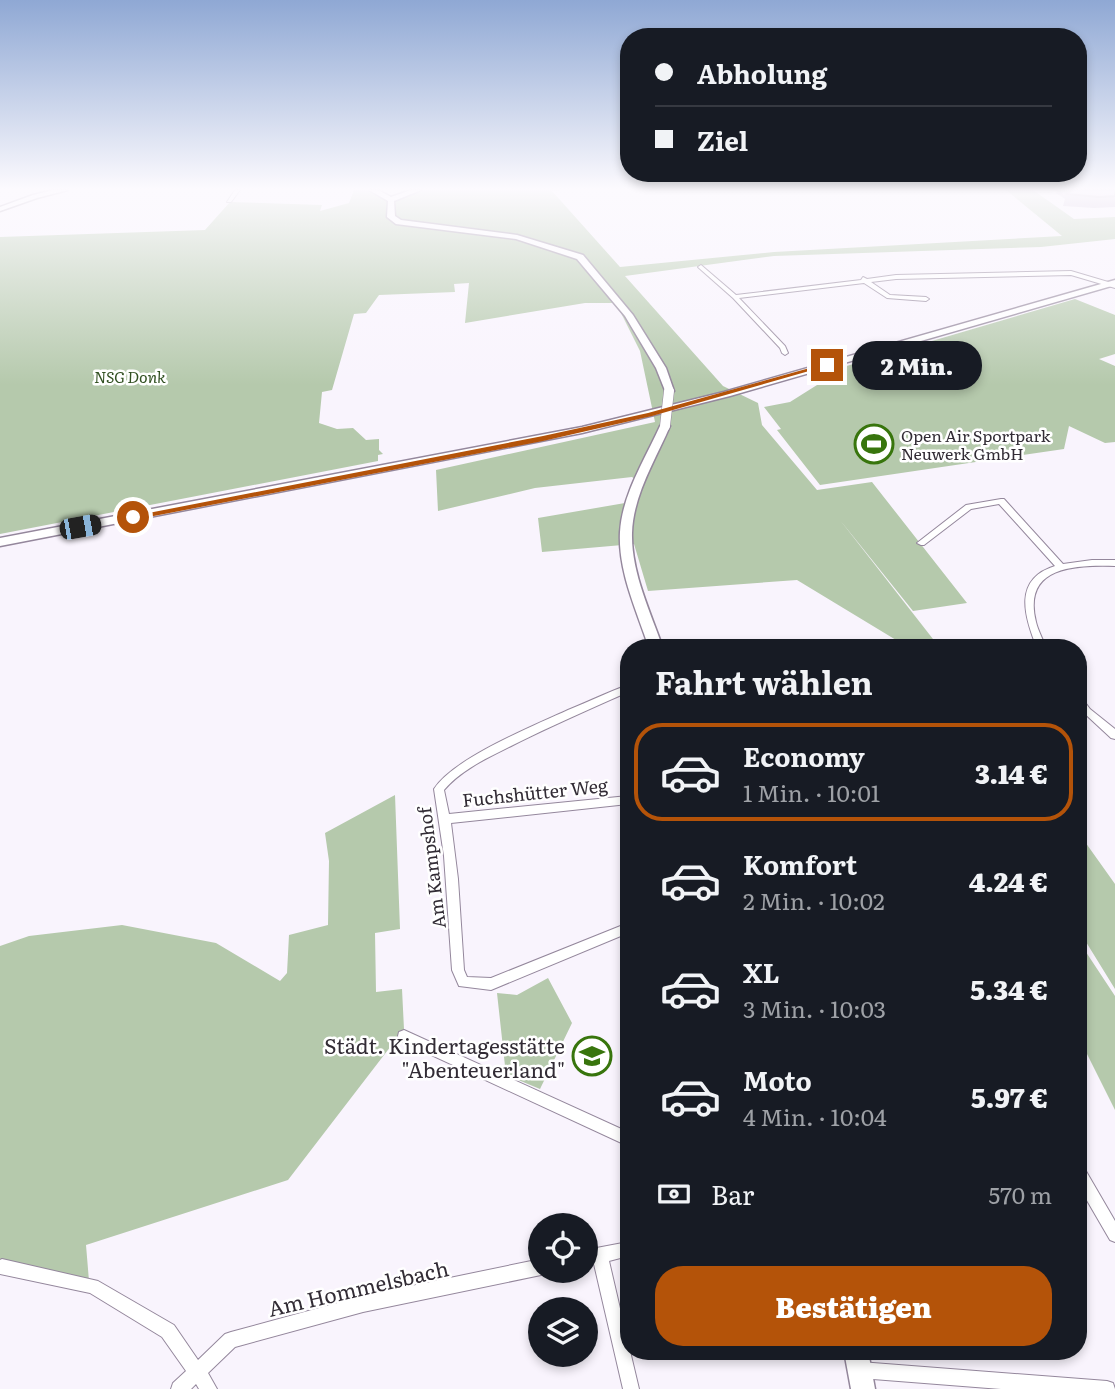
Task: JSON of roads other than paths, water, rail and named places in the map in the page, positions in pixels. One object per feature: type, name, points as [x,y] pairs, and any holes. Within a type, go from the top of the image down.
[{"type":"street","points":[[573,255],[580,257],[629,315],[661,368],[669,391],[665,426],[634,502],[626,531],[629,560],[653,639]]},
{"type":"street","points":[[701,267],[735,297],[783,347],[785,353]]},
{"type":"street","points":[[735,297],[863,279],[1071,273],[1112,284]]},
{"type":"street","points":[[863,279],[889,297],[926,299]]},
{"type":"street","points":[[0,542],[582,430],[727,394],[1112,284]]},
{"type":"street","points":[[921,543],[969,507],[1001,501],[1060,566]]},
{"type":"street","points":[[1038,639],[1027,612],[1030,590],[1045,573],[1060,566],[1115,563]]},
{"type":"street","name":"Am Kampshof","points":[[620,692],[567,715],[445,778],[439,789],[445,819],[458,970],[463,982],[491,984],[620,930]]},
{"type":"street","points":[[1087,715],[1115,735]]},
{"type":"street","name":"Fuchshütter Weg","points":[[445,819],[620,801]]},
{"type":"street","points":[[404,1036],[620,1135]]},
{"type":"street","points":[[1087,1187],[1115,1235]]},
{"type":"street","points":[[598,1255],[620,1251]]},
{"type":"street","points":[[2,1267],[93,1286],[168,1331],[209,1389]]},
{"type":"street","name":"Am Hommelsbach","points":[[178,1389],[231,1339],[363,1304],[528,1270]]},
{"type":"street","points":[[598,1274],[620,1350]]},
{"type":"street","points":[[623,1360],[631,1389]]},
{"type":"street","points":[[860,1370],[1107,1389]]},
{"type":"place","name":"Open Air Sportpark Neuwerk GmbH","points":[[874,444]]},
{"type":"place","name":"Städt. Kindertagesstätte \"Abenteuerland\"","points":[[592,1056]]},
{"type":"park label","name":"NSG Donk","points":[[130,376]]}]
